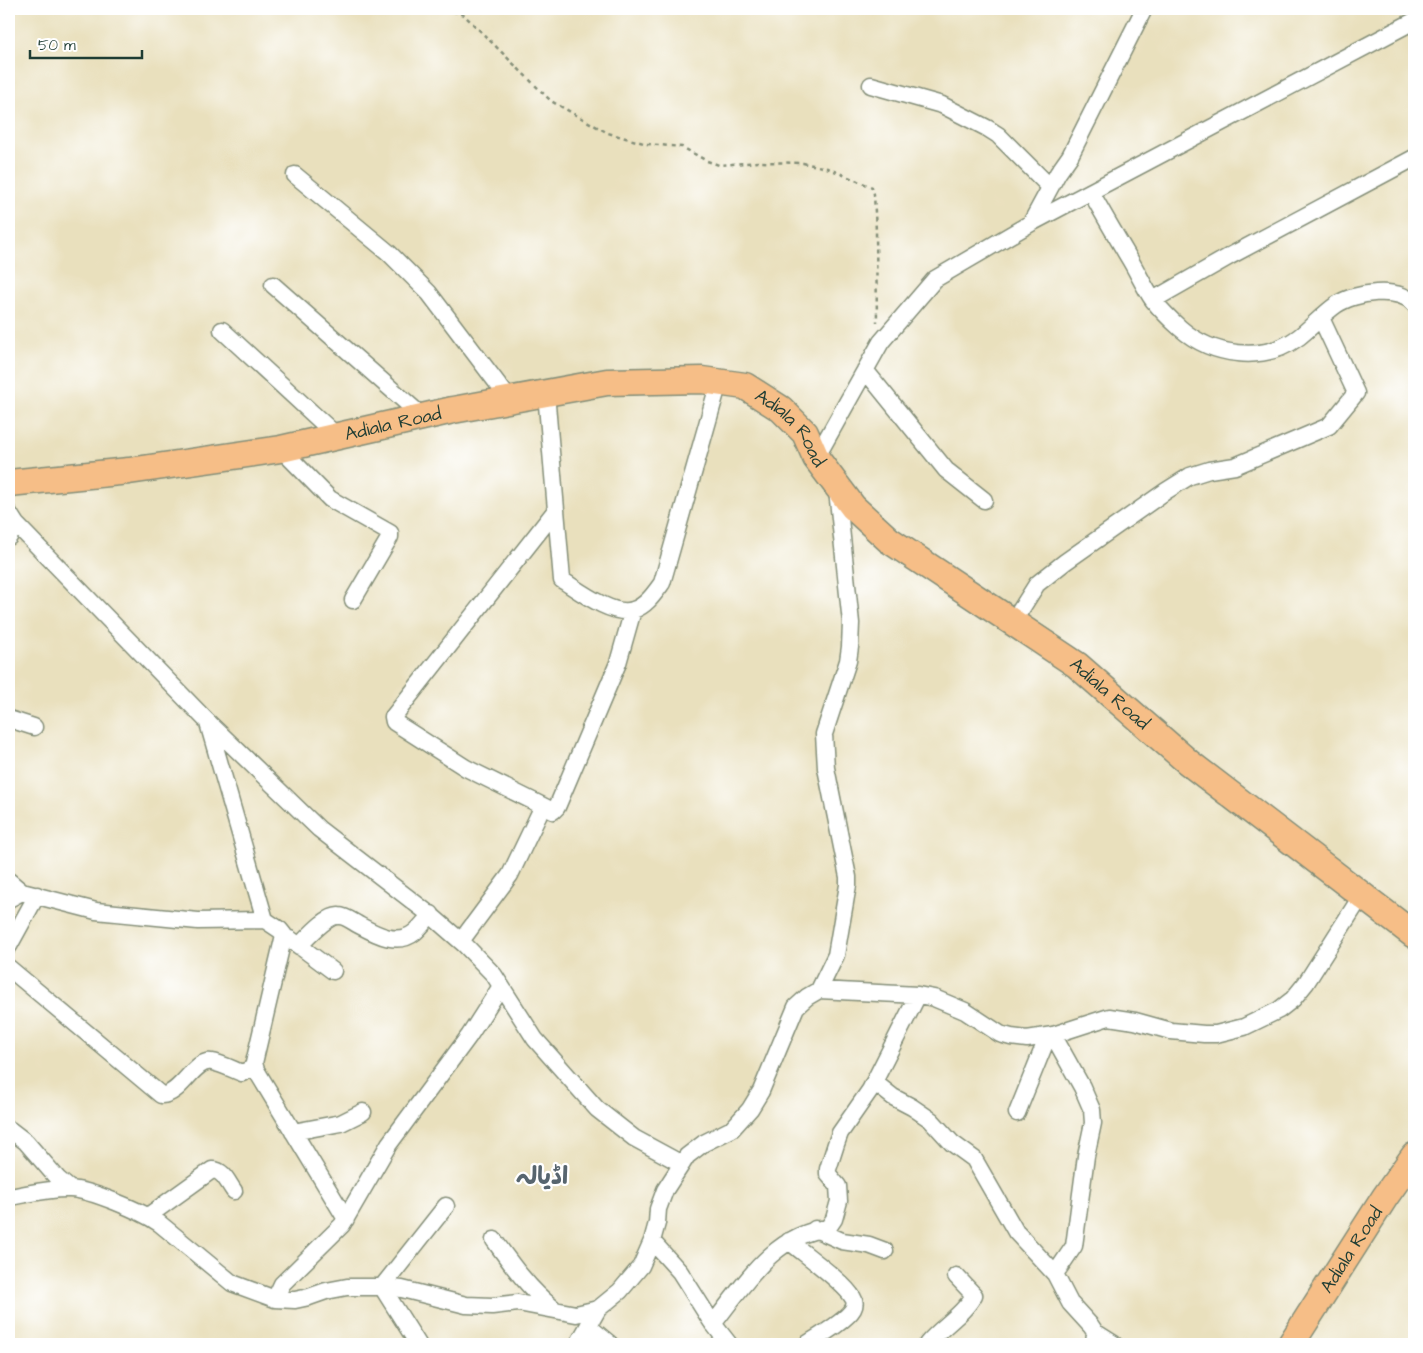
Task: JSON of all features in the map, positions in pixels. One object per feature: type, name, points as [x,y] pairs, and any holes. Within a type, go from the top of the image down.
[{"type":"main road","name":"Adiala Road","points":[[9,483],[129,472],[281,449],[423,417],[607,382],[702,380],[745,386],[781,408],[805,433],[816,458],[853,507],[889,540],[1077,665],[1188,762],[1414,935]]},
{"type":"main road","name":"Adiala Road","points":[[1291,1344],[1385,1196],[1414,1156]]},
{"type":"street","points":[[1031,223],[1050,187],[1070,156],[1144,9]]},
{"type":"street","points":[[816,458],[881,342],[935,279],[1031,223],[1414,21]]},
{"type":"street","points":[[871,85],[942,105],[987,128],[998,135],[1050,187]]},
{"type":"street","points":[[1154,300],[1230,256],[1414,158]]},
{"type":"street","points":[[295,175],[389,253],[429,293],[510,400]]},
{"type":"street","points":[[1090,192],[1154,300],[1181,328],[1212,347],[1227,352],[1257,354],[1288,344],[1299,338],[1337,304],[1364,295],[1392,292],[1406,296],[1414,304]]},
{"type":"street","points":[[273,285],[423,417]]},
{"type":"street","points":[[1013,622],[1037,584],[1065,562],[1190,476],[1209,470],[1235,466],[1329,426],[1356,393],[1321,318]]},
{"type":"street","points":[[222,330],[338,437]]},
{"type":"street","points":[[865,370],[946,470],[984,500]]},
{"type":"street","points":[[546,393],[562,580],[593,600],[616,610],[633,610],[651,599],[662,583],[719,382]]},
{"type":"street","points":[[281,449],[330,499],[390,533],[390,537],[353,600]]},
{"type":"street","points":[[819,990],[836,956],[848,885],[826,768],[824,734],[848,661],[850,647],[850,614],[836,485]]},
{"type":"street","points":[[556,510],[393,717],[394,722],[466,768],[553,811],[618,663],[633,610]]},
{"type":"street","points":[[11,525],[318,829],[430,914],[461,941],[494,975],[535,1039],[597,1109],[634,1138],[682,1164]]},
{"type":"street","points":[[9,719],[34,727]]},
{"type":"street","points":[[207,721],[265,920]]},
{"type":"street","points":[[461,941],[510,875],[543,806]]},
{"type":"street","points":[[9,881],[23,896],[106,912],[198,921],[265,920],[333,971]]},
{"type":"street","points":[[578,1344],[598,1309],[620,1291],[640,1266],[652,1241],[657,1223],[658,1209],[665,1190],[687,1156],[704,1143],[732,1128],[750,1109],[761,1090],[796,1007],[807,997],[819,990],[918,995],[934,998],[965,1012],[1000,1034],[1027,1039],[1051,1035],[1109,1017],[1184,1033],[1216,1034],[1244,1027],[1279,1010],[1293,999],[1306,983],[1362,895]]},
{"type":"street","points":[[9,946],[23,896]]},
{"type":"street","points":[[299,946],[326,922],[338,916],[345,917],[375,934],[400,939],[415,933],[430,914]]},
{"type":"street","points":[[284,935],[254,1063],[346,1219]]},
{"type":"street","points":[[9,968],[161,1095],[173,1092],[204,1062],[211,1061],[242,1073],[255,1067]]},
{"type":"street","points":[[274,1298],[282,1284],[342,1225],[389,1144],[469,1036],[501,986]]},
{"type":"street","points":[[713,1324],[742,1286],[772,1253],[789,1241],[815,1230],[828,1228],[834,1219],[839,1201],[838,1186],[828,1174],[828,1169],[840,1133],[874,1082],[918,995]]},
{"type":"street","points":[[1017,1113],[1051,1035]]},
{"type":"street","points":[[1051,1035],[1082,1087],[1092,1110],[1093,1122],[1074,1246],[1055,1274]]},
{"type":"street","points":[[874,1082],[893,1097],[931,1120],[952,1143],[974,1159],[1016,1232],[1055,1274],[1070,1303],[1091,1326],[1094,1338],[1114,1344]]},
{"type":"street","points":[[293,1132],[341,1124],[364,1112]]},
{"type":"street","points":[[9,1129],[26,1142],[54,1175],[70,1189]]},
{"type":"street","points":[[148,1216],[212,1170],[220,1172],[234,1192]]},
{"type":"street","points":[[9,1197],[70,1189],[91,1194],[148,1216],[171,1232],[232,1283],[274,1298],[295,1300],[326,1290],[348,1287],[382,1287],[402,1289],[466,1306],[518,1303],[576,1314],[598,1309]]},
{"type":"street","points":[[382,1287],[446,1206]]},
{"type":"street","points":[[815,1230],[838,1239],[869,1245],[885,1251]]},
{"type":"street","points":[[494,1240],[516,1271],[537,1295],[556,1310]]},
{"type":"street","points":[[652,1241],[680,1272],[713,1324],[729,1344]]},
{"type":"street","points":[[789,1241],[837,1281],[853,1297],[855,1302],[850,1312],[828,1331],[807,1344]]},
{"type":"street","points":[[927,1344],[934,1335],[968,1304],[974,1295],[956,1276]]},
{"type":"street","points":[[382,1287],[418,1344]]},
{"type":"street","points":[[588,1326],[610,1344]]},
{"type":"path","points":[[445,9],[464,15],[551,101],[608,133],[646,144],[682,147],[707,161],[719,164],[758,162],[803,163],[827,168],[872,187],[875,222],[877,332],[881,342]]},
{"type":"district","name":"اڈیالہ","points":[[542,1177]]}]
